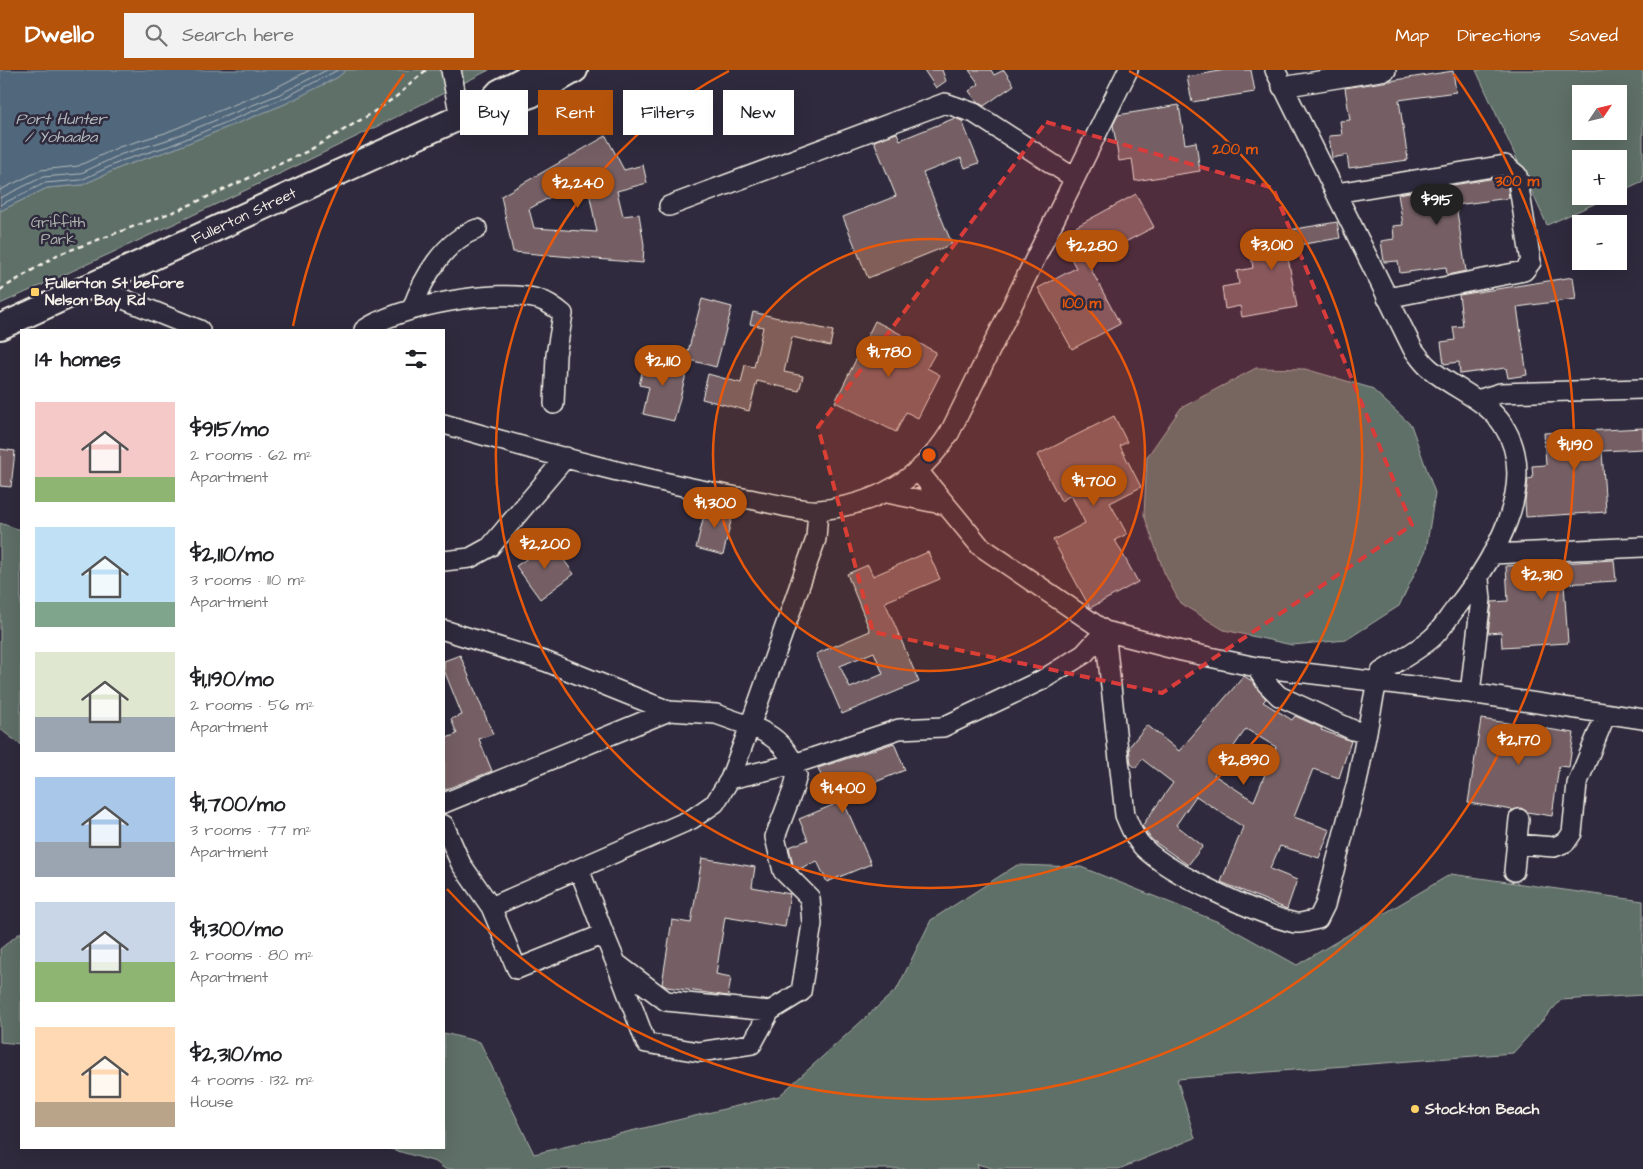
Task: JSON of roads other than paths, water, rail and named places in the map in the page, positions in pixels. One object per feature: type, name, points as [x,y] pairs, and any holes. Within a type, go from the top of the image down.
[{"type":"main road","name":"Fullerton Street","points":[[503,90],[541,70]]},
{"type":"main road","name":"Fullerton Street","points":[[528,95],[575,70]]},
{"type":"main road","name":"Fullerton Street","points":[[0,327],[460,118]]},
{"type":"lane","points":[[451,70],[460,118]]},
{"type":"lane","points":[[445,424],[566,458],[712,492],[818,510],[861,503],[887,493],[919,472],[950,432],[1128,70]]},
{"type":"lane","points":[[1105,631],[1125,815],[1132,832],[1144,848],[1161,861],[1225,897],[1297,923],[1318,919],[1325,905],[1354,791],[1377,681],[1381,672],[1432,637],[1479,579],[1492,554],[1513,504],[1518,474],[1515,447],[1502,423],[1477,400],[1427,367],[1413,349],[1279,78],[1386,70]]},
{"type":"lane","points":[[669,206],[945,104],[974,113],[1074,178]]},
{"type":"lane","points":[[1336,193],[1505,165],[1517,175],[1531,262],[1524,271],[1387,298]]},
{"type":"lane","points":[[412,309],[418,293],[442,254],[464,234],[477,229]]},
{"type":"lane","points":[[91,286],[198,329]]},
{"type":"lane","points":[[365,329],[373,323],[412,309],[499,295],[537,298],[551,304],[564,314],[556,355],[554,404]]},
{"type":"lane","points":[[1477,400],[1500,393],[1643,389]]},
{"type":"lane","points":[[445,561],[470,558],[490,547],[566,458]]},
{"type":"lane","points":[[919,472],[980,546],[1105,631],[1182,651],[1256,666],[1470,693],[1643,719]]},
{"type":"lane","points":[[887,493],[946,505]]},
{"type":"lane","points":[[491,907],[692,819],[715,803],[730,779],[816,539],[818,510]]},
{"type":"lane","points":[[1492,554],[1643,546]]},
{"type":"lane","points":[[1470,693],[1482,599],[1479,579]]},
{"type":"lane","points":[[445,630],[547,662],[668,711],[716,714],[774,737],[785,747],[794,764],[797,775],[774,837],[783,871],[810,898],[812,924],[801,992],[770,1011],[752,1044],[699,1052],[646,1043],[579,869]]},
{"type":"lane","points":[[730,779],[794,764],[899,729],[942,727],[989,707],[1042,680],[1084,654],[1105,631]]},
{"type":"lane","points":[[1256,666],[1267,684],[1279,696],[1353,730],[1365,733]]},
{"type":"lane","points":[[445,803],[668,711]]},
{"type":"lane","points":[[1516,844],[1554,847],[1566,842],[1572,833],[1577,784],[1606,714]]},
{"type":"lane","points":[[1514,871],[1519,819]]},
{"type":"lane","points":[[445,827],[461,864],[491,907],[517,969],[604,934]]},
{"type":"lane","points":[[616,963],[666,1001],[770,1011]]},
{"type":"water","name":"Port Hunter / Yohaaba","points":[[0,70],[346,70],[338,77],[285,104],[171,150],[126,165],[82,185],[47,188],[0,211]]},
{"type":"place","name":"Fullerton St before Nelson Bay Rd","points":[[35,292]]},
{"type":"place","name":"Stockton Beach","points":[[1415,1109]]},
{"type":"park label","name":"Griffith Park","points":[[58,230]]}]
